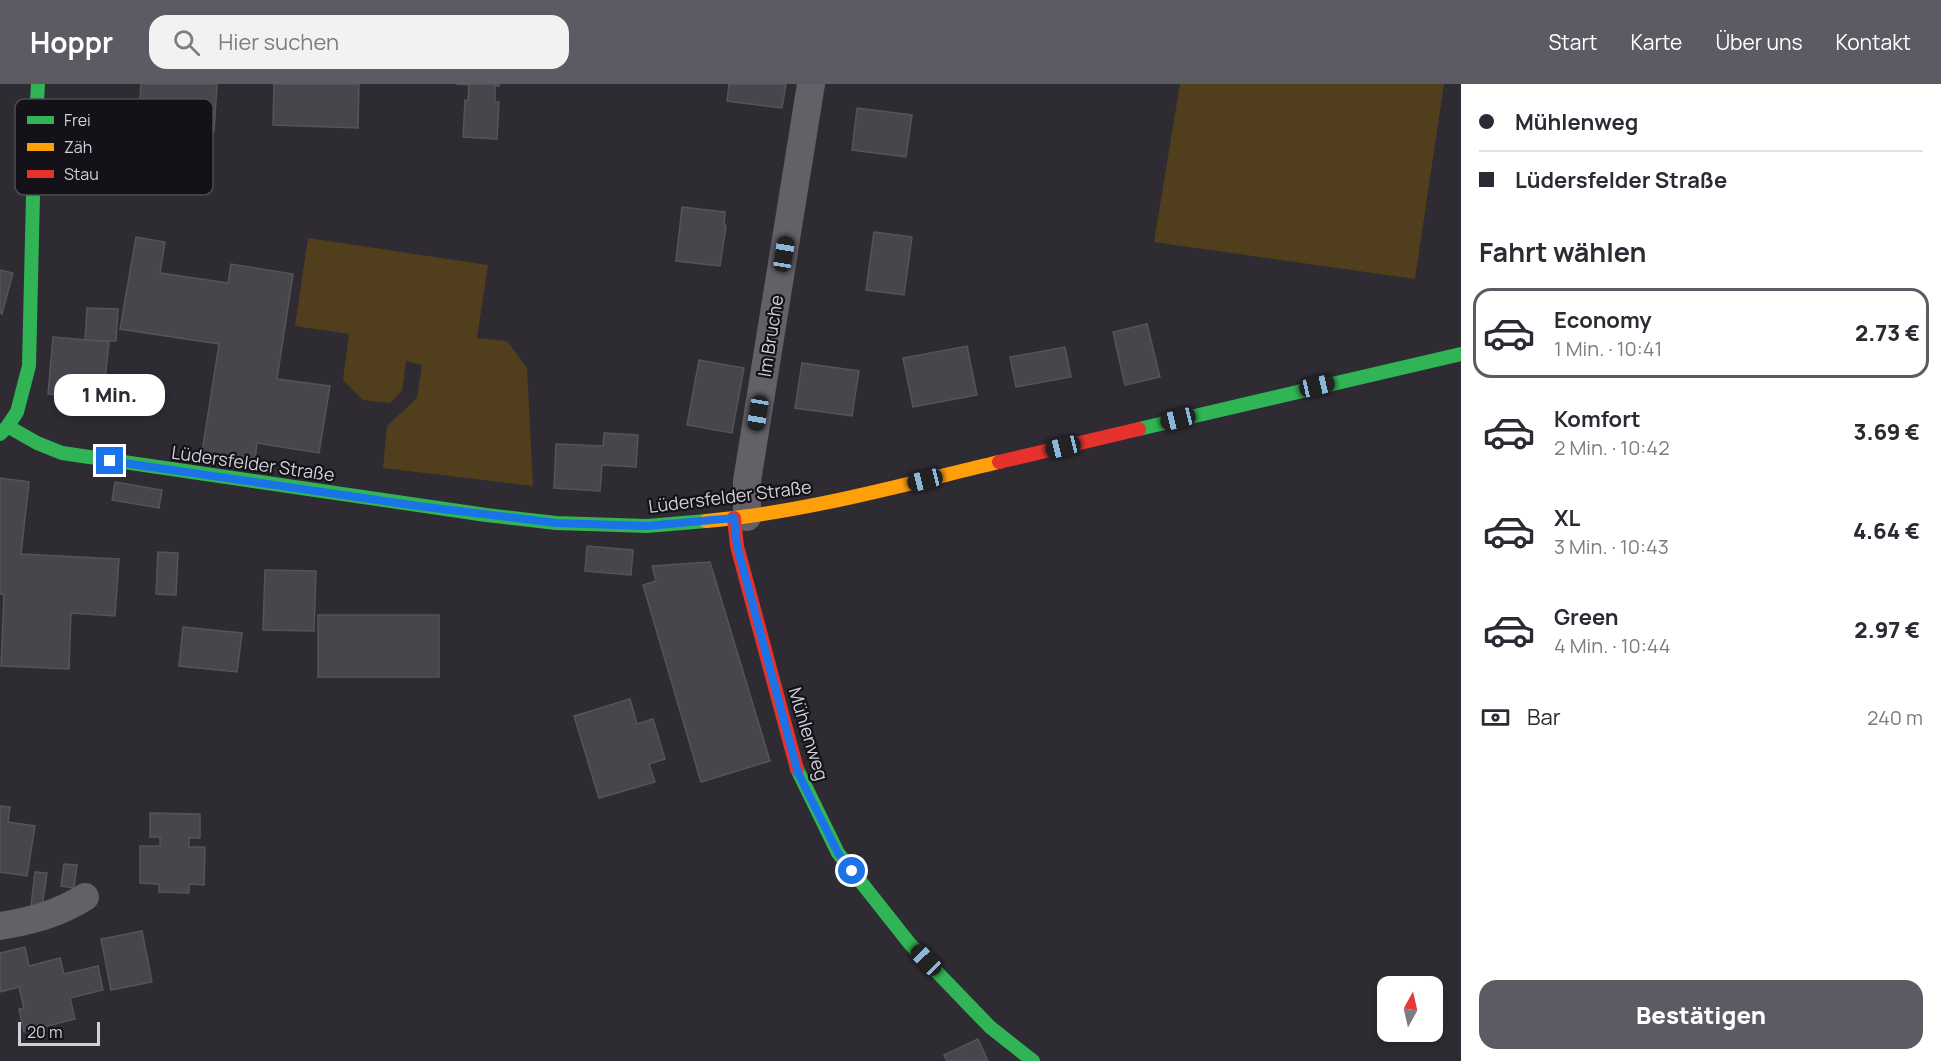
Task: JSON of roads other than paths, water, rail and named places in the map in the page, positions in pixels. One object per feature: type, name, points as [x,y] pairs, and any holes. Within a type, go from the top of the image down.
[{"type":"street","points":[[37,99],[38,84]]},
{"type":"street","name":"Im Bruche","points":[[740,518],[811,84]]},
{"type":"street","points":[[4,430],[23,398],[29,366],[33,195]]},
{"type":"street","name":"Lüdersfelder Straße","points":[[4,430],[62,453],[486,515],[556,523],[647,526],[740,518],[809,507],[1363,375],[1461,354]]},
{"type":"street","name":"Mühlenweg","points":[[740,518],[737,546],[798,773],[838,853],[910,944],[990,1027],[1033,1061]]},
{"type":"street","points":[[0,926],[49,916],[85,897]]}]
